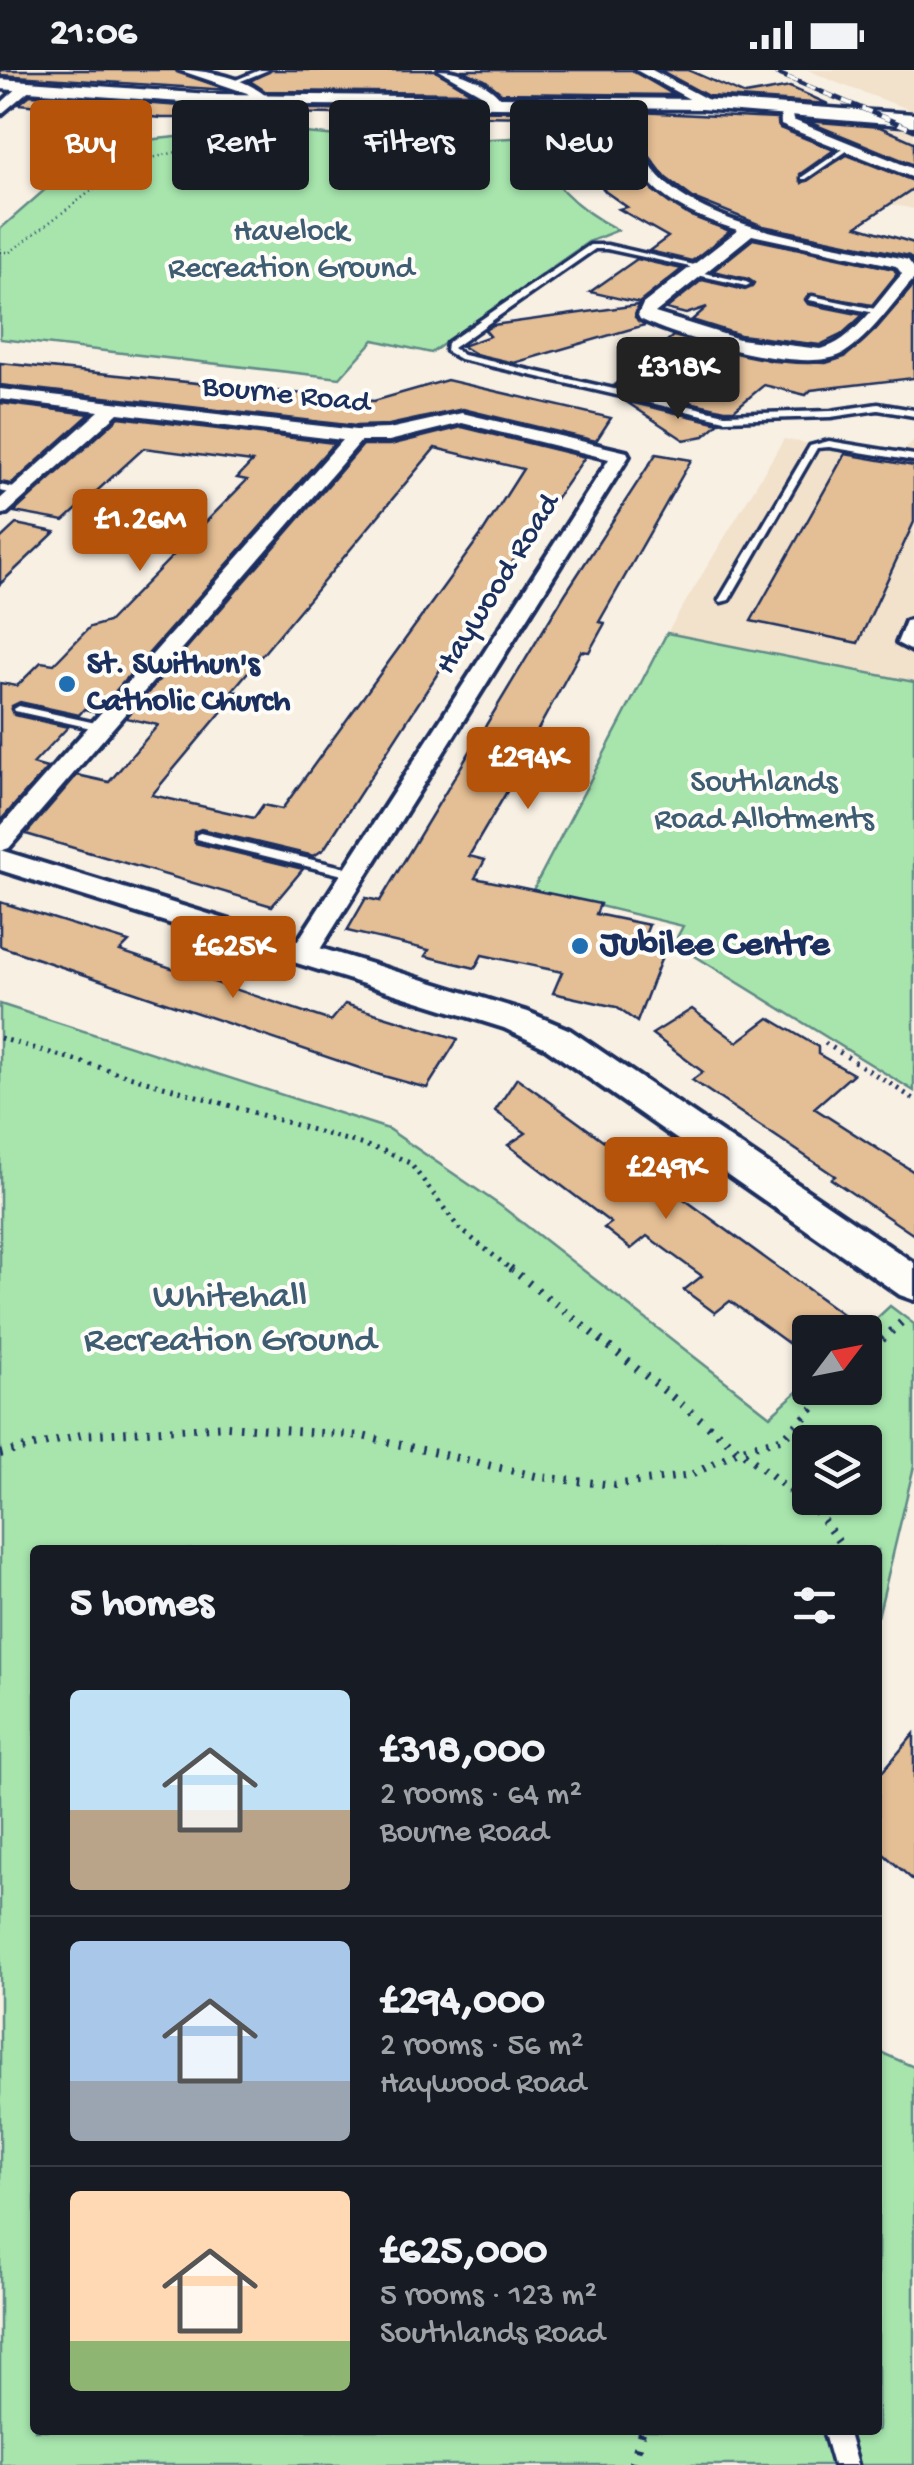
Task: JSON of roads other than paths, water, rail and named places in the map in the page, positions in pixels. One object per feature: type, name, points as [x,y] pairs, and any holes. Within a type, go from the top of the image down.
[{"type":"main road","points":[[0,84],[172,98],[510,102]]},
{"type":"main road","points":[[648,103],[786,108],[914,120]]},
{"type":"street","points":[[185,70],[252,90],[262,99]]},
{"type":"street","points":[[444,70],[494,96],[496,102]]},
{"type":"street","points":[[642,70],[710,104]]},
{"type":"street","points":[[0,111],[26,86]]},
{"type":"street","points":[[786,108],[786,122],[794,128],[851,146],[914,174]]},
{"type":"street","points":[[648,173],[682,201],[748,230],[894,261],[911,271],[831,353],[793,353],[666,326],[649,318],[645,312],[649,307],[748,230]]},
{"type":"street","name":"Bourne Road","points":[[0,394],[356,436],[390,435],[462,418],[620,456]]},
{"type":"street","points":[[0,509],[10,490],[114,407]]},
{"type":"street","points":[[0,843],[356,436]]},
{"type":"street","name":"Haywood Road","points":[[304,952],[620,456]]},
{"type":"street","points":[[914,626],[908,644],[914,645]]},
{"type":"street","points":[[0,860],[516,1020],[558,1039],[914,1284]]},
{"type":"lane","points":[[230,84],[265,70]]},
{"type":"lane","points":[[804,178],[851,146]]},
{"type":"lane","points":[[746,284],[593,247],[448,349],[460,357],[725,417],[831,414],[878,407],[914,412]]},
{"type":"lane","points":[[812,298],[875,311]]},
{"type":"lane","points":[[724,600],[814,446],[830,444],[914,458]]},
{"type":"lane","points":[[19,709],[100,727]]},
{"type":"lane","points":[[200,837],[355,874]]},
{"type":"lane","points":[[836,2435],[845,2465]]},
{"type":"railway","points":[[769,70],[914,130]]},
{"type":"place","name":"St. Swithun's Catholic Church","points":[[67,684]]},
{"type":"place","name":"Jubilee Centre","points":[[580,946]]},
{"type":"park label","name":"Havelock Recreation Ground","points":[[291,252]]},
{"type":"park label","name":"Southlands Road Allotments","points":[[764,802]]},
{"type":"park label","name":"Whitehall Recreation Ground","points":[[230,1320]]}]
